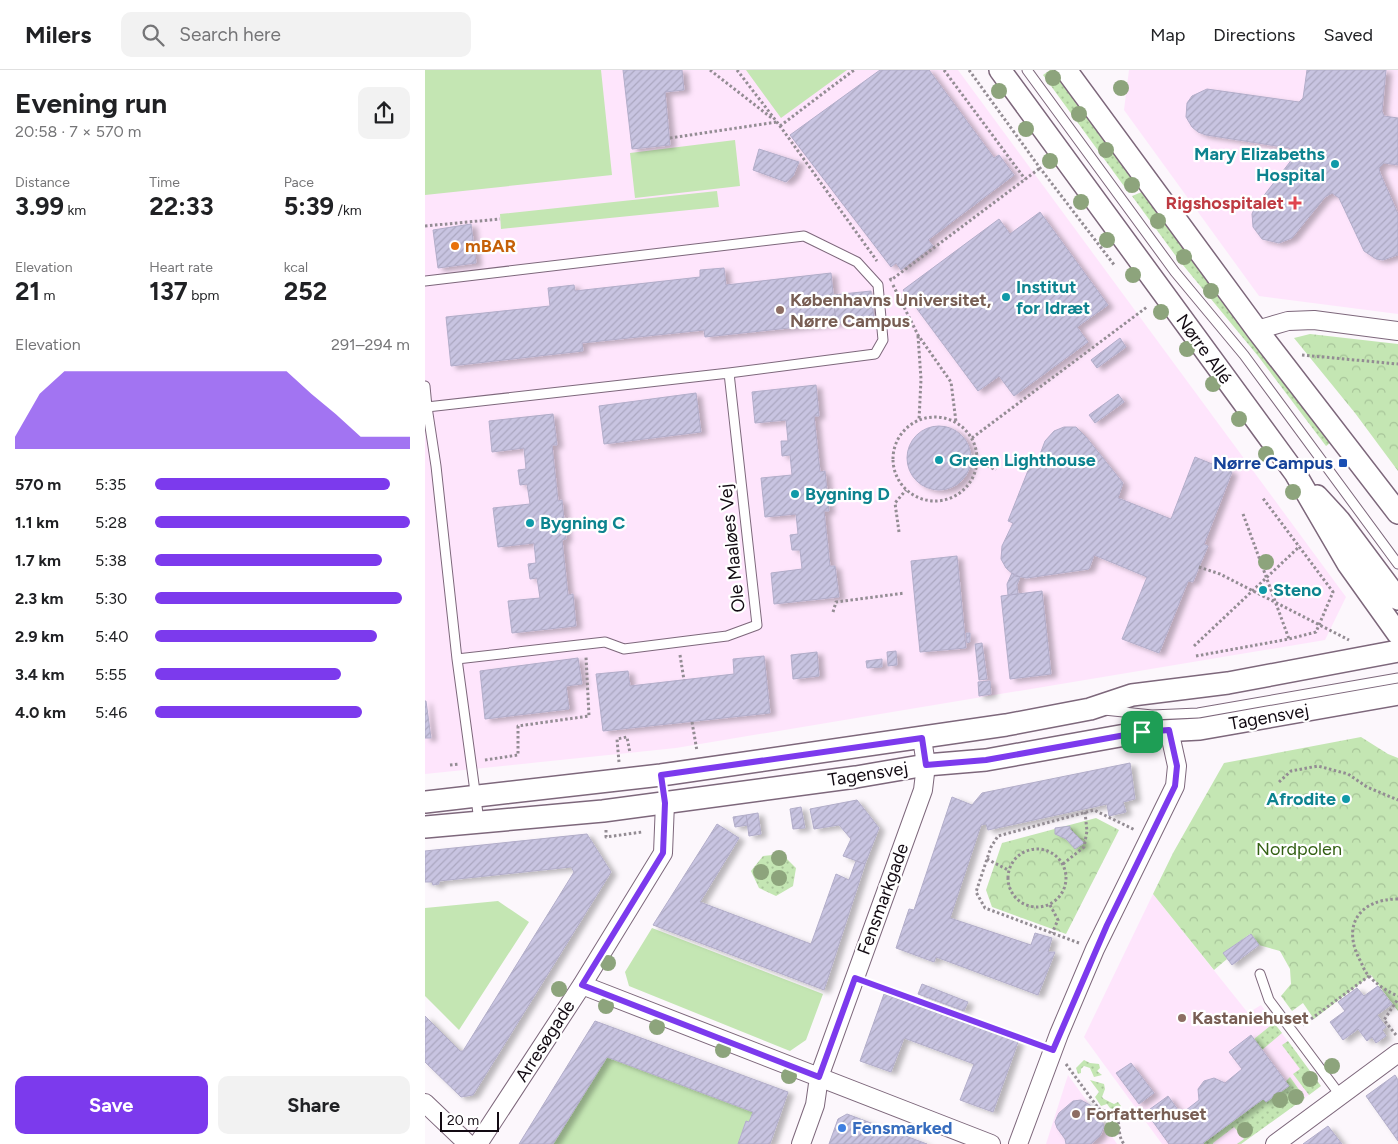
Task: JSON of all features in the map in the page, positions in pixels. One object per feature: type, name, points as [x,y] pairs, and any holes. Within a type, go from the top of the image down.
[{"type":"street","name":"Nørre Allé","points":[[1000,70],[1295,473],[1349,564],[1398,634]]},
{"type":"street","points":[[1066,70],[1257,330],[1398,513]]},
{"type":"street","points":[[1257,330],[1288,321],[1314,320],[1398,331]]},
{"type":"street","points":[[1295,473],[1339,520],[1398,599]]},
{"type":"street","name":"Tagensvej","points":[[425,802],[700,770],[922,738],[1090,709],[1132,695],[1228,683],[1389,653]]},
{"type":"street","name":"Tagensvej","points":[[425,826],[599,811],[857,777],[926,765],[986,760],[1142,732],[1208,728],[1398,694]]},
{"type":"street","points":[[1018,1144],[1053,1050],[1095,949],[1175,786],[1177,766],[1169,730]]},
{"type":"street","name":"Fensmarkgade","points":[[801,1144],[815,1105],[819,1077],[923,790],[926,765],[922,738]]},
{"type":"street","points":[[661,775],[665,803]]},
{"type":"street","name":"Arresøgade","points":[[478,1144],[582,985],[663,853],[665,803]]},
{"type":"street","points":[[582,985],[991,1144]]},
{"type":"street","points":[[1281,1142],[1397,1051]]},
{"type":"street","points":[[425,1103],[468,1144]]},
{"type":"lane","points":[[1027,70],[1175,272],[1244,356],[1398,564]]},
{"type":"lane","points":[[425,281],[804,236],[857,262],[878,285],[883,340],[875,354],[729,373],[427,407]]},
{"type":"lane","name":"Ole Maaløes Vej","points":[[457,659],[605,642],[624,649],[727,636],[757,625],[729,373]]},
{"type":"lane","points":[[425,386],[436,466],[457,659],[479,821]]},
{"type":"lane","name":"Tagensvej","points":[[1090,709],[1152,715],[1198,713],[1398,678]]},
{"type":"lane","points":[[1260,974],[1269,1000],[1340,1095]]},
{"type":"path","points":[[710,70],[777,122]]},
{"type":"path","points":[[737,70],[879,263]]},
{"type":"path","points":[[780,126],[854,70]]},
{"type":"path","points":[[944,70],[1025,179]]},
{"type":"path","points":[[969,70],[1040,168],[1117,268]]},
{"type":"path","points":[[670,138],[777,122]]},
{"type":"path","points":[[891,280],[1040,168]]},
{"type":"path","points":[[425,226],[500,219]]},
{"type":"path","points":[[885,271],[918,335],[951,382],[956,422]]},
{"type":"path","points":[[972,438],[1147,306],[1152,314]]},
{"type":"path","points":[[918,335],[921,380],[919,420]]},
{"type":"path","points":[[1274,352],[1398,364]]},
{"type":"path","points":[[931,417],[944,418],[956,422],[972,438],[977,449],[978,462],[975,475],[967,487],[957,496],[944,501],[917,498],[906,490],[899,481],[894,470],[895,446],[900,436],[908,427],[919,420],[931,417]]},
{"type":"path","points":[[978,462],[996,470]]},
{"type":"path","points":[[899,532],[895,503],[906,490]]},
{"type":"path","points":[[1196,656],[1289,639],[1316,632],[1320,625],[1333,592],[1262,497]]},
{"type":"path","points":[[1243,514],[1289,639]]},
{"type":"path","points":[[1194,646],[1300,546]]},
{"type":"path","points":[[1199,567],[1220,574],[1320,625],[1389,653]]},
{"type":"path","points":[[833,612],[836,602],[905,593]]},
{"type":"path","points":[[678,642],[684,680]]},
{"type":"path","points":[[472,762],[518,755],[518,726],[589,716],[585,645]]},
{"type":"path","points":[[692,722],[700,770]]},
{"type":"path","points":[[619,762],[617,739],[627,737],[630,753]]},
{"type":"path","points":[[1279,782],[1291,771],[1318,766],[1348,774],[1367,787],[1398,800]]},
{"type":"path","points":[[1095,949],[985,908],[976,892],[987,859],[998,836],[1094,810],[1149,838]]},
{"type":"path","points":[[1063,864],[1084,847],[1087,831],[1085,812]]},
{"type":"path","points":[[606,837],[641,832]]},
{"type":"path","points":[[1038,849],[1048,851],[1063,864],[1066,882],[1058,899],[1050,905],[1041,908],[1031,908],[1021,904],[1014,898],[1009,889],[1008,870],[1020,854],[1038,849]]},
{"type":"path","points":[[987,859],[1008,870]]},
{"type":"path","points":[[1397,1051],[1384,1020],[1398,998],[1369,976],[1356,954],[1353,938],[1354,925],[1357,916],[1362,910],[1373,903],[1385,899],[1398,899]]},
{"type":"path","points":[[1050,905],[1057,920],[1052,933]]},
{"type":"path","points":[[1293,1033],[1369,976]]},
{"type":"path","points":[[855,978],[1053,1050],[1070,1069],[1099,1109],[1110,1112],[1120,1124],[1121,1140],[1124,1144]]},
{"type":"shaded area","name":"Københavns Universitet, Nørre Campus","points":[[425,70],[958,70],[1346,597],[1325,640],[676,748],[425,774]]},
{"type":"shaded area","name":"Rigshospitalet","points":[[1129,70],[1398,70],[1398,314],[1259,296],[1124,110]]},
{"type":"shaded area","name":"Kastaniehuset","points":[[1153,894],[1248,1013],[1261,1005],[1321,1086],[1241,1144],[1162,1144],[1084,1037]]},
{"type":"shaded area","name":"Forfatterhuset","points":[[1068,1075],[1103,1123],[1117,1144],[1046,1144]]},
{"type":"green space","points":[[425,70],[601,70],[612,175],[425,195]]},
{"type":"green space","points":[[746,70],[847,70],[781,118]]},
{"type":"green space","points":[[1050,70],[1054,70],[1140,188],[1129,193],[1043,75]]},
{"type":"green space","points":[[735,140],[740,186],[635,198],[630,153]]},
{"type":"green space","points":[[717,191],[719,207],[501,229],[500,214]]},
{"type":"green space","points":[[1142,192],[1262,352],[1333,441],[1326,446],[1258,356],[1178,259],[1132,196]]},
{"type":"green space","points":[[1310,334],[1398,344],[1398,471],[1355,413],[1294,338]]},
{"type":"green space","name":"Nordpolen","points":[[1361,737],[1398,758],[1398,1011],[1371,975],[1314,1019],[1303,1003],[1292,1011],[1281,996],[1291,984],[1290,969],[1280,951],[1259,945],[1250,934],[1224,953],[1227,959],[1214,970],[1153,894],[1173,853],[1224,763]]},
{"type":"green space","points":[[1096,818],[1119,830],[1066,934],[992,907],[986,890],[1002,843]]},
{"type":"green space","points":[[782,854],[796,868],[793,886],[776,896],[759,888],[751,871],[763,856]]},
{"type":"green space","points":[[498,901],[529,922],[459,1030],[425,996],[425,908]]},
{"type":"green space","points":[[652,928],[823,994],[806,1040],[790,1051],[629,986],[625,972]]},
{"type":"green space","points":[[1274,1023],[1282,1033],[1262,1050],[1254,1039]]},
{"type":"green space","points":[[1288,1041],[1321,1086],[1309,1095],[1293,1074],[1300,1069],[1282,1045]]},
{"type":"green space","points":[[607,1057],[753,1112],[749,1122],[746,1121],[738,1144],[553,1144]]},
{"type":"green space","points":[[1084,1060],[1099,1064],[1100,1068],[1097,1071],[1102,1075],[1094,1077],[1090,1068],[1084,1066],[1081,1069],[1081,1073],[1078,1074],[1076,1068]]},
{"type":"green space","points":[[1290,1077],[1305,1098],[1241,1144],[1237,1144],[1244,1139],[1234,1127],[1213,1144],[1203,1143],[1263,1099],[1266,1102]]},
{"type":"green space","points":[[1090,1080],[1104,1084],[1105,1089],[1102,1097],[1114,1104],[1118,1102],[1121,1106],[1120,1108],[1115,1110],[1107,1104],[1101,1106],[1095,1097],[1099,1092]]},
{"type":"building","points":[[623,70],[682,70],[684,90],[665,92],[670,145],[632,149]]},
{"type":"building","points":[[880,70],[929,70],[994,158],[999,155],[1014,175],[928,240],[933,246],[901,270],[896,263],[891,267],[790,135]]},
{"type":"building","name":"Mary Elizabeths Hospital","points":[[1307,70],[1386,70],[1382,111],[1384,116],[1398,118],[1398,165],[1384,163],[1379,168],[1398,214],[1398,255],[1383,260],[1376,259],[1364,251],[1339,198],[1332,193],[1325,197],[1292,238],[1279,243],[1262,239],[1253,227],[1252,214],[1255,207],[1293,158],[1293,151],[1289,148],[1206,135],[1192,127],[1186,117],[1187,103],[1192,96],[1207,89],[1299,102],[1303,98]]},
{"type":"building","points":[[759,149],[799,162],[793,176],[786,182],[753,170]]},
{"type":"building","name":"Institut for Idræt","points":[[1040,212],[1108,305],[1077,327],[1088,342],[1014,396],[999,376],[978,391],[903,290],[999,219],[1010,234]]},
{"type":"building","name":"mBAR","points":[[471,224],[476,263],[438,268],[433,230]]},
{"type":"building","points":[[724,268],[726,285],[831,273],[836,323],[705,337],[704,330],[582,343],[583,351],[451,366],[446,317],[550,306],[548,288],[574,285],[575,291],[700,277],[700,270]]},
{"type":"building","points":[[871,291],[874,319],[836,323],[833,295]]},
{"type":"building","points":[[1120,338],[1126,347],[1097,368],[1091,360]]},
{"type":"building","name":"Bygning D","points":[[816,385],[819,416],[814,416],[820,472],[825,471],[829,511],[824,511],[830,566],[835,566],[839,597],[774,604],[771,573],[802,569],[800,550],[792,550],[790,535],[798,534],[796,514],[765,517],[761,478],[792,475],[790,455],[782,456],[781,441],[788,441],[786,420],[755,423],[752,392]]},
{"type":"building","points":[[696,393],[701,432],[604,444],[599,406]]},
{"type":"building","points":[[1118,394],[1124,402],[1095,423],[1089,415]]},
{"type":"building","name":"Bygning C","points":[[553,414],[557,445],[552,445],[558,501],[562,500],[566,539],[562,540],[568,595],[573,594],[576,626],[512,633],[508,601],[540,598],[537,578],[530,579],[528,564],[536,563],[534,543],[498,547],[493,508],[530,504],[527,484],[520,485],[518,470],[526,469],[524,448],[492,452],[489,421]]},
{"type":"building","name":"Green Lighthouse","points":[[939,426],[951,428],[962,435],[969,446],[971,458],[969,470],[962,481],[951,488],[939,490],[927,488],[916,481],[909,470],[907,458],[909,446],[916,435],[927,428]]},
{"type":"building","points":[[1064,427],[1076,427],[1123,483],[1118,498],[1171,519],[1195,457],[1232,472],[1204,544],[1208,546],[1193,582],[1188,581],[1159,653],[1122,639],[1147,577],[1094,555],[1089,569],[1027,578],[1015,576],[1006,568],[1001,559],[1002,546],[1013,523],[1008,521],[1031,463],[1036,465],[1045,441],[1054,431]]},
{"type":"building","points":[[957,556],[966,648],[920,652],[911,561]]},
{"type":"building","points":[[1012,573],[1020,577],[1017,585],[1018,594],[1008,595],[1007,584]]},
{"type":"building","points":[[1042,591],[1051,674],[1010,679],[1001,596]]},
{"type":"building","points":[[966,633],[970,633],[970,642],[967,643]]},
{"type":"building","points":[[982,643],[987,679],[979,680],[975,644]]},
{"type":"building","points":[[896,651],[897,665],[888,666],[887,652]]},
{"type":"building","points":[[817,652],[819,676],[793,679],[791,655]]},
{"type":"building","points":[[764,656],[770,713],[603,731],[596,674],[628,671],[630,686],[734,674],[733,659]]},
{"type":"building","points":[[578,658],[582,684],[566,686],[569,709],[485,719],[480,671]]},
{"type":"building","points":[[882,659],[882,667],[867,668],[866,661]]},
{"type":"building","points":[[990,681],[991,694],[979,696],[978,682]]},
{"type":"building","points":[[426,701],[431,738],[425,738]]},
{"type":"building","points":[[1130,763],[1135,799],[1123,802],[1126,812],[1109,816],[1107,804],[988,830],[986,824],[981,825],[950,918],[1031,945],[1035,933],[1052,938],[1048,952],[1055,952],[1038,995],[936,957],[934,962],[896,948],[909,909],[914,910],[952,797],[972,805],[982,793]]},
{"type":"building","points":[[857,800],[879,828],[865,864],[843,856],[851,839],[839,825],[814,829],[810,809]]},
{"type":"building","points":[[801,807],[805,828],[793,829],[790,809]]},
{"type":"building","points":[[758,813],[761,834],[749,836],[746,815]]},
{"type":"building","points":[[746,815],[748,825],[735,827],[733,817]]},
{"type":"building","points":[[717,824],[739,838],[700,902],[811,944],[836,874],[849,880],[856,861],[865,864],[824,990],[653,925]]},
{"type":"building","points":[[1070,826],[1070,829],[1084,843],[1075,849],[1066,839],[1055,834],[1055,828]]},
{"type":"building","points":[[587,834],[611,872],[473,1095],[461,1097],[425,1062],[425,1016],[460,1051],[463,1051],[574,872],[571,867],[439,881],[439,884],[433,885],[432,882],[425,882],[425,851]]},
{"type":"building","points":[[1251,934],[1259,945],[1232,965],[1223,953]]},
{"type":"building","points":[[922,984],[968,1002],[964,1011],[918,994]]},
{"type":"building","points":[[1378,986],[1392,1004],[1377,1015],[1386,1027],[1382,1030],[1386,1036],[1376,1043],[1372,1037],[1367,1041],[1358,1029],[1343,1040],[1330,1022],[1345,1011],[1338,1002],[1357,988],[1364,996]]},
{"type":"building","points":[[884,994],[1018,1042],[993,1112],[960,1100],[974,1064],[904,1038],[891,1072],[860,1061]]},
{"type":"building","points":[[595,1021],[788,1092],[770,1144],[738,1144],[746,1121],[749,1122],[753,1112],[607,1057],[553,1144],[519,1144]]},
{"type":"building","points":[[1251,1035],[1289,1086],[1266,1102],[1263,1099],[1204,1144],[1169,1144],[1146,1112],[1168,1096],[1181,1114],[1199,1100],[1198,1089],[1204,1081],[1214,1078],[1225,1083],[1242,1069],[1229,1052]]},
{"type":"building","points":[[1131,1063],[1154,1093],[1139,1104],[1116,1073]]},
{"type":"building","points":[[1395,1075],[1398,1080],[1398,1141],[1366,1096]]},
{"type":"building","name":"Forfatterhuset","points":[[1081,1100],[1090,1105],[1104,1127],[1100,1136],[1091,1144],[1066,1144],[1055,1122],[1059,1113],[1073,1101]]},
{"type":"building","points":[[847,1114],[927,1144],[829,1144],[838,1119]]},
{"type":"building","points":[[1328,1126],[1342,1144],[1303,1144]]},
{"type":"place","name":"Mary Elizabeths Hospital","points":[[1335,164]]},
{"type":"place","name":"Rigshospitalet","points":[[1295,203]]},
{"type":"place","name":"mBAR","points":[[455,246]]},
{"type":"place","name":"Institut for Idræt","points":[[1006,297]]},
{"type":"place","name":"Københavns Universitet, Nørre Campus","points":[[780,310]]},
{"type":"place","name":"Green Lighthouse","points":[[939,460]]},
{"type":"place","name":"Nørre Campus","points":[[1343,463]]},
{"type":"place","name":"Bygning D","points":[[795,494]]},
{"type":"place","name":"Bygning C","points":[[530,523]]},
{"type":"place","name":"Steno","points":[[1263,590]]},
{"type":"place","name":"Afrodite","points":[[1346,799]]},
{"type":"place","name":"Kastaniehuset","points":[[1182,1018]]},
{"type":"place","name":"Forfatterhuset","points":[[1076,1114]]},
{"type":"place","name":"Fensmarked","points":[[842,1128]]},
{"type":"route","points":[[1169,730],[1177,766],[1175,786],[1107,925],[1053,1050],[855,978],[819,1077],[582,985],[663,853],[665,803],[661,775],[922,738],[926,765],[986,760],[1142,732],[1169,730]]}]
